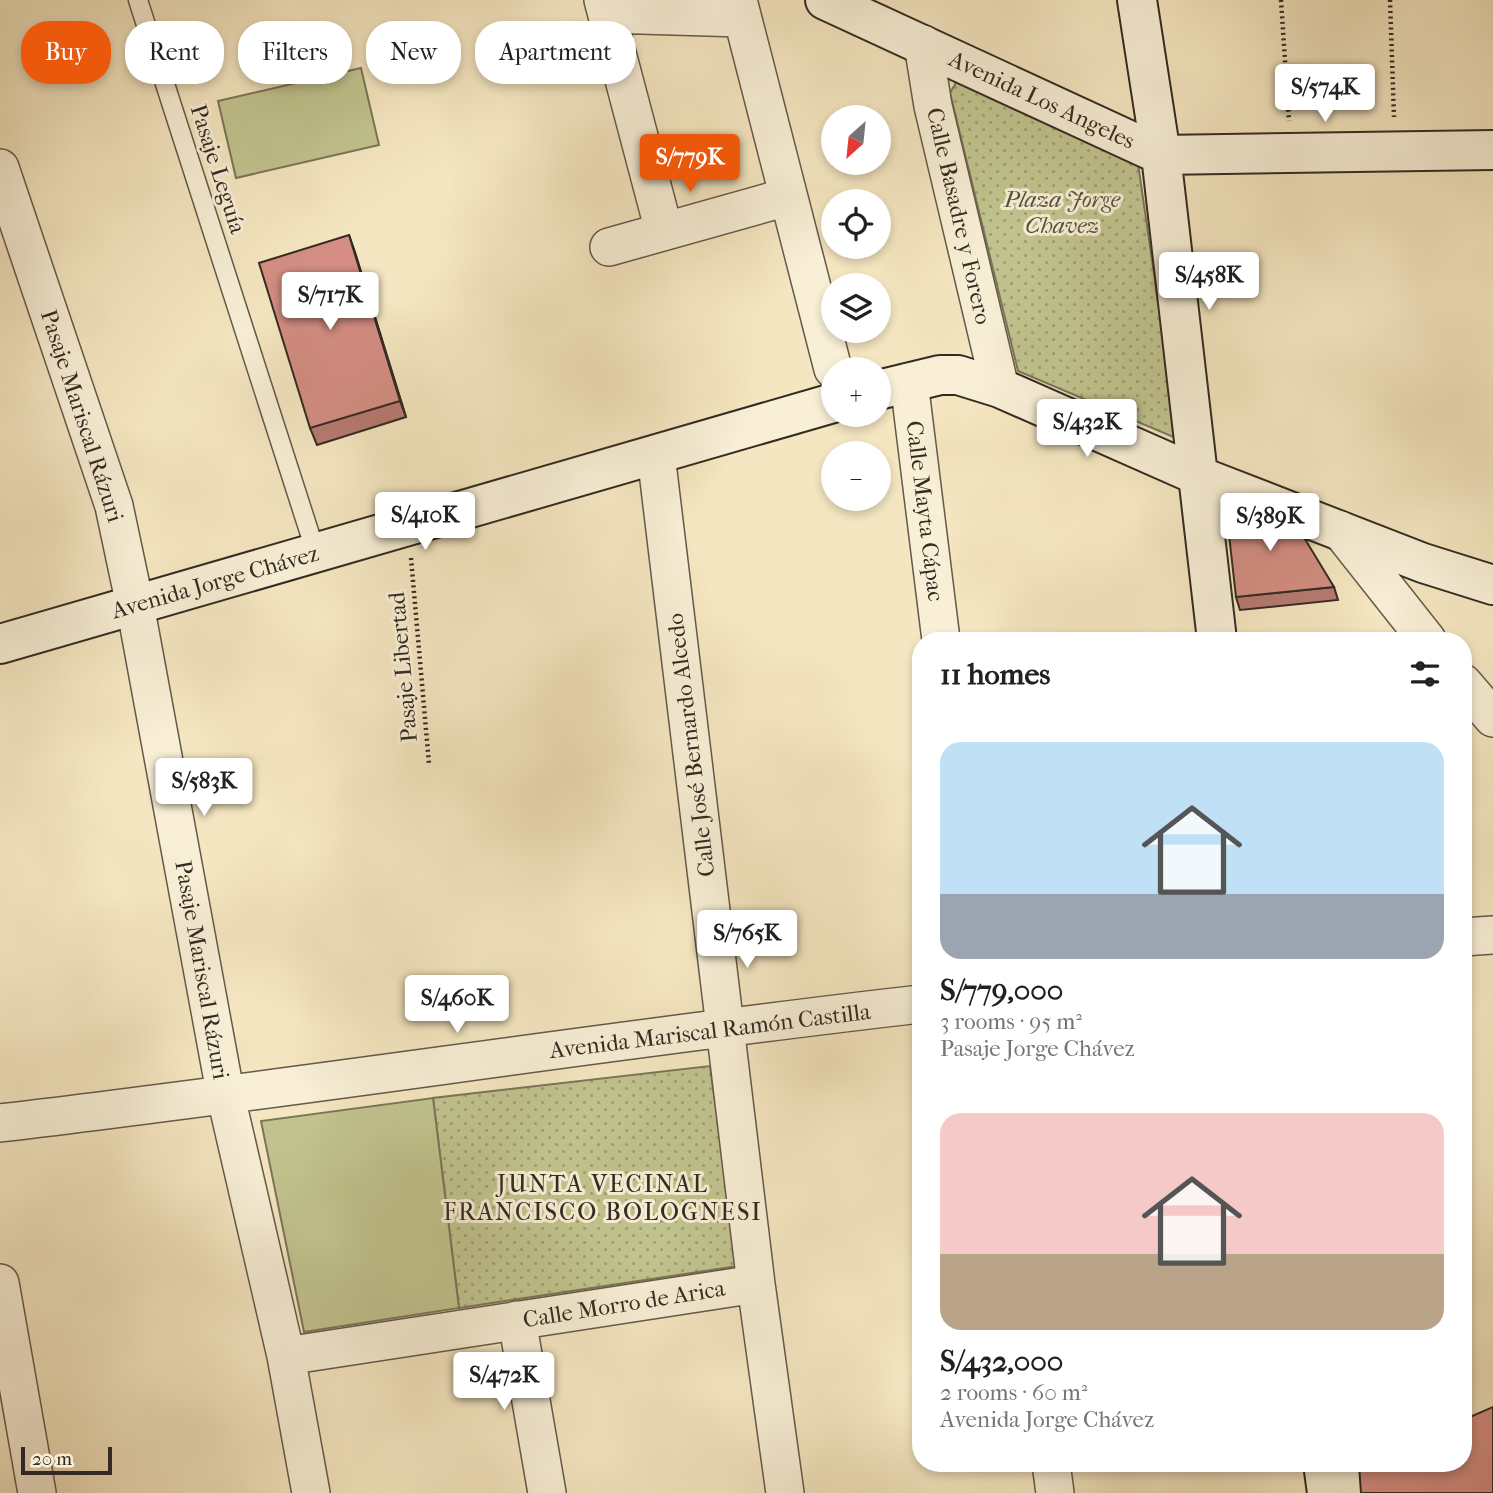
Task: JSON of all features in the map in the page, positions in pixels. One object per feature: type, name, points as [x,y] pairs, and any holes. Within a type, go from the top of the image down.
[{"type":"street","name":"Avenida Los Angeles","points":[[825,0],[1161,155]]},
{"type":"street","points":[[1137,0],[1161,155],[1216,632]]},
{"type":"street","points":[[664,231],[605,7],[740,9],[830,357]]},
{"type":"street","name":"Calle Basadre y Forero","points":[[923,44],[933,106],[1000,388]]},
{"type":"street","points":[[1161,155],[1493,150]]},
{"type":"street","name":"Pasaje Mariscal Rázuri","points":[[0,168],[114,506],[135,605],[226,1097],[286,1356],[311,1493]]},
{"type":"street","points":[[609,247],[787,197]]},
{"type":"street","points":[[894,386],[940,375],[958,375],[1000,388],[1198,475],[1423,564],[1493,585]]},
{"type":"street","name":"Calle Mayta Cápac","points":[[894,386],[940,632]]},
{"type":"street","name":"Avenida Jorge Chávez","points":[[0,644],[821,407]]},
{"type":"street","name":"Calle José Bernardo Alcedo","points":[[656,455],[755,1284],[785,1493]]},
{"type":"street","points":[[1340,530],[1421,632]]},
{"type":"street","points":[[1472,694],[1493,718]]},
{"type":"street","points":[[1472,936],[1493,935]]},
{"type":"street","name":"Avenida Mariscal Ramón Castilla","points":[[0,1123],[226,1097],[724,1026],[912,1005]]},
{"type":"street","points":[[0,1283],[37,1493]]},
{"type":"street","name":"Calle Morro de Arica","points":[[286,1356],[755,1284]]},
{"type":"street","points":[[517,1321],[547,1493]]},
{"type":"street","points":[[1052,1472],[1055,1493]]},
{"type":"street","points":[[1325,1480],[1359,1472]]},
{"type":"lane","name":"Pasaje Leguía","points":[[138,0],[316,553]]},
{"type":"path","points":[[1281,0],[1291,154]]},
{"type":"path","points":[[1390,0],[1395,153]]},
{"type":"path","name":"Pasaje Libertad","points":[[408,526],[429,764]]},
{"type":"green space","points":[[361,68],[379,145],[236,178],[218,101],[292,84],[352,84],[352,70]]},
{"type":"green space","name":"Plaza Jorge Chavez","points":[[961,74],[1137,157],[1178,439],[1018,371],[950,93]]},
{"type":"green space","points":[[710,1066],[738,1266],[459,1308],[433,1098]]},
{"type":"green space","points":[[433,1098],[459,1308],[304,1332],[261,1121]]},
{"type":"building","points":[[349,235],[400,401],[310,428],[259,263]]},
{"type":"building","points":[[1225,499],[1291,516],[1334,587],[1236,597]]},
{"type":"building","points":[[1493,1407],[1493,1493],[1361,1493],[1360,1472],[1472,1472],[1472,1416]]},
{"type":"district","name":"JUNTA VECINAL FRANCISCO BOLOGNESI","points":[[603,1198]]}]
